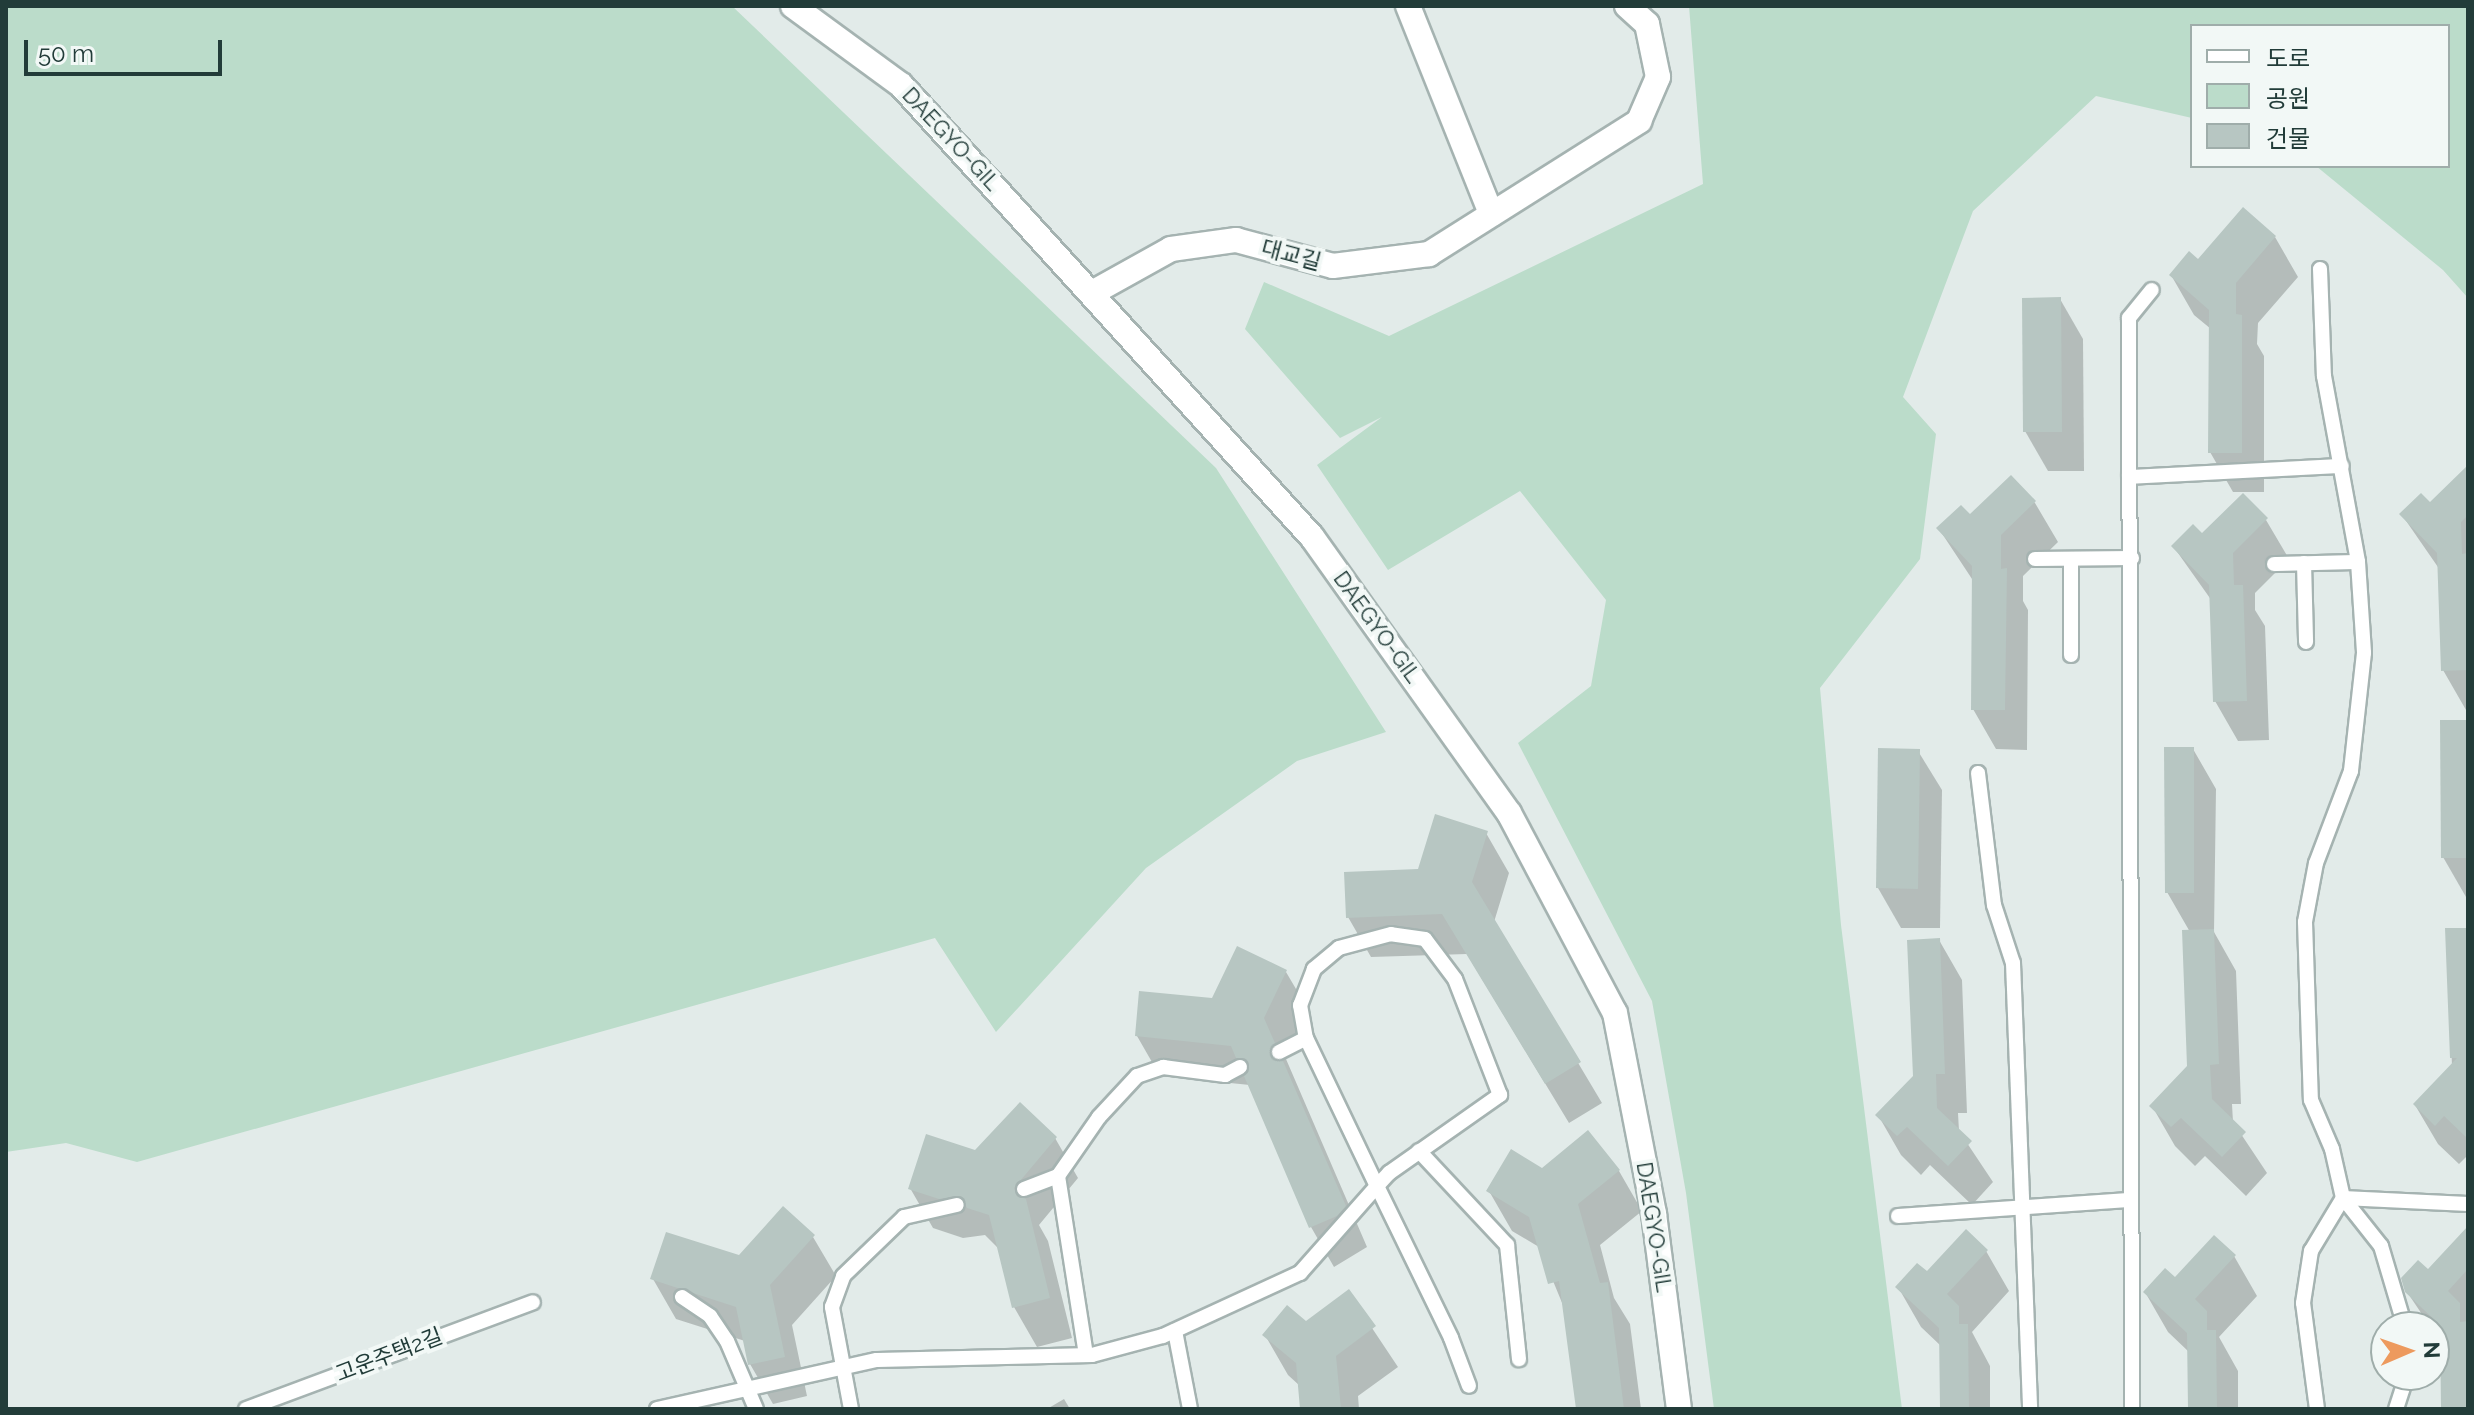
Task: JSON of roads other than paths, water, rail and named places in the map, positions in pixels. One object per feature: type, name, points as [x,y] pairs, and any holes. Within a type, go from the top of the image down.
[{"type":"street","name":"DAEGYO-GIL","points":[[793,6],[901,85],[1312,537],[1509,813],[1615,1013],[1654,1214],[1679,1409]]},
{"type":"street","points":[[1408,6],[1491,214]]},
{"type":"street","name":"대교길","points":[[1092,293],[1171,249],[1236,240],[1333,266],[1429,254],[1639,121],[1658,77],[1647,24],[1627,6]]},
{"type":"lane","points":[[2320,269],[2324,376],[2358,562],[2364,653],[2351,771],[2316,863],[2305,922],[2311,1100],[2332,1149],[2343,1198],[2381,1246],[2400,1311]]},
{"type":"lane","points":[[2132,1409],[2128,1200],[2132,558],[2129,318],[2152,290]]},
{"type":"lane","points":[[2129,477],[2342,466]]},
{"type":"lane","points":[[2035,559],[2132,558]]},
{"type":"lane","points":[[2071,559],[2071,655]]},
{"type":"lane","points":[[2274,564],[2358,562]]},
{"type":"lane","points":[[2304,563],[2306,642]]},
{"type":"lane","points":[[1978,773],[1994,905],[2013,963],[2030,1409]]},
{"type":"lane","points":[[657,1409],[748,1385],[877,1360],[1086,1355],[1175,1331],[1300,1273],[1377,1186],[1419,1151],[1500,1095],[1455,979],[1425,939],[1391,934],[1339,948],[1314,969],[1300,1005],[1306,1038],[1377,1186],[1469,1386]]},
{"type":"lane","points":[[1279,1052],[1306,1038]]},
{"type":"lane","points":[[1024,1189],[1058,1176],[1099,1117],[1137,1076],[1163,1067],[1225,1075],[1240,1067]]},
{"type":"lane","points":[[1419,1151],[1507,1245],[1519,1359]]},
{"type":"lane","points":[[1058,1176],[1086,1355]]},
{"type":"lane","points":[[2343,1198],[2468,1204]]},
{"type":"lane","points":[[2317,1409],[2303,1303],[2311,1251],[2343,1198]]},
{"type":"lane","points":[[1898,1216],[2128,1200]]},
{"type":"lane","points":[[851,1409],[840,1367],[832,1307],[843,1276],[904,1217],[957,1205]]},
{"type":"lane","points":[[682,1297],[710,1316],[748,1385],[756,1409]]},
{"type":"lane","name":"고운주택2길","points":[[246,1409],[533,1302]]},
{"type":"lane","points":[[1175,1331],[1190,1409]]}]
